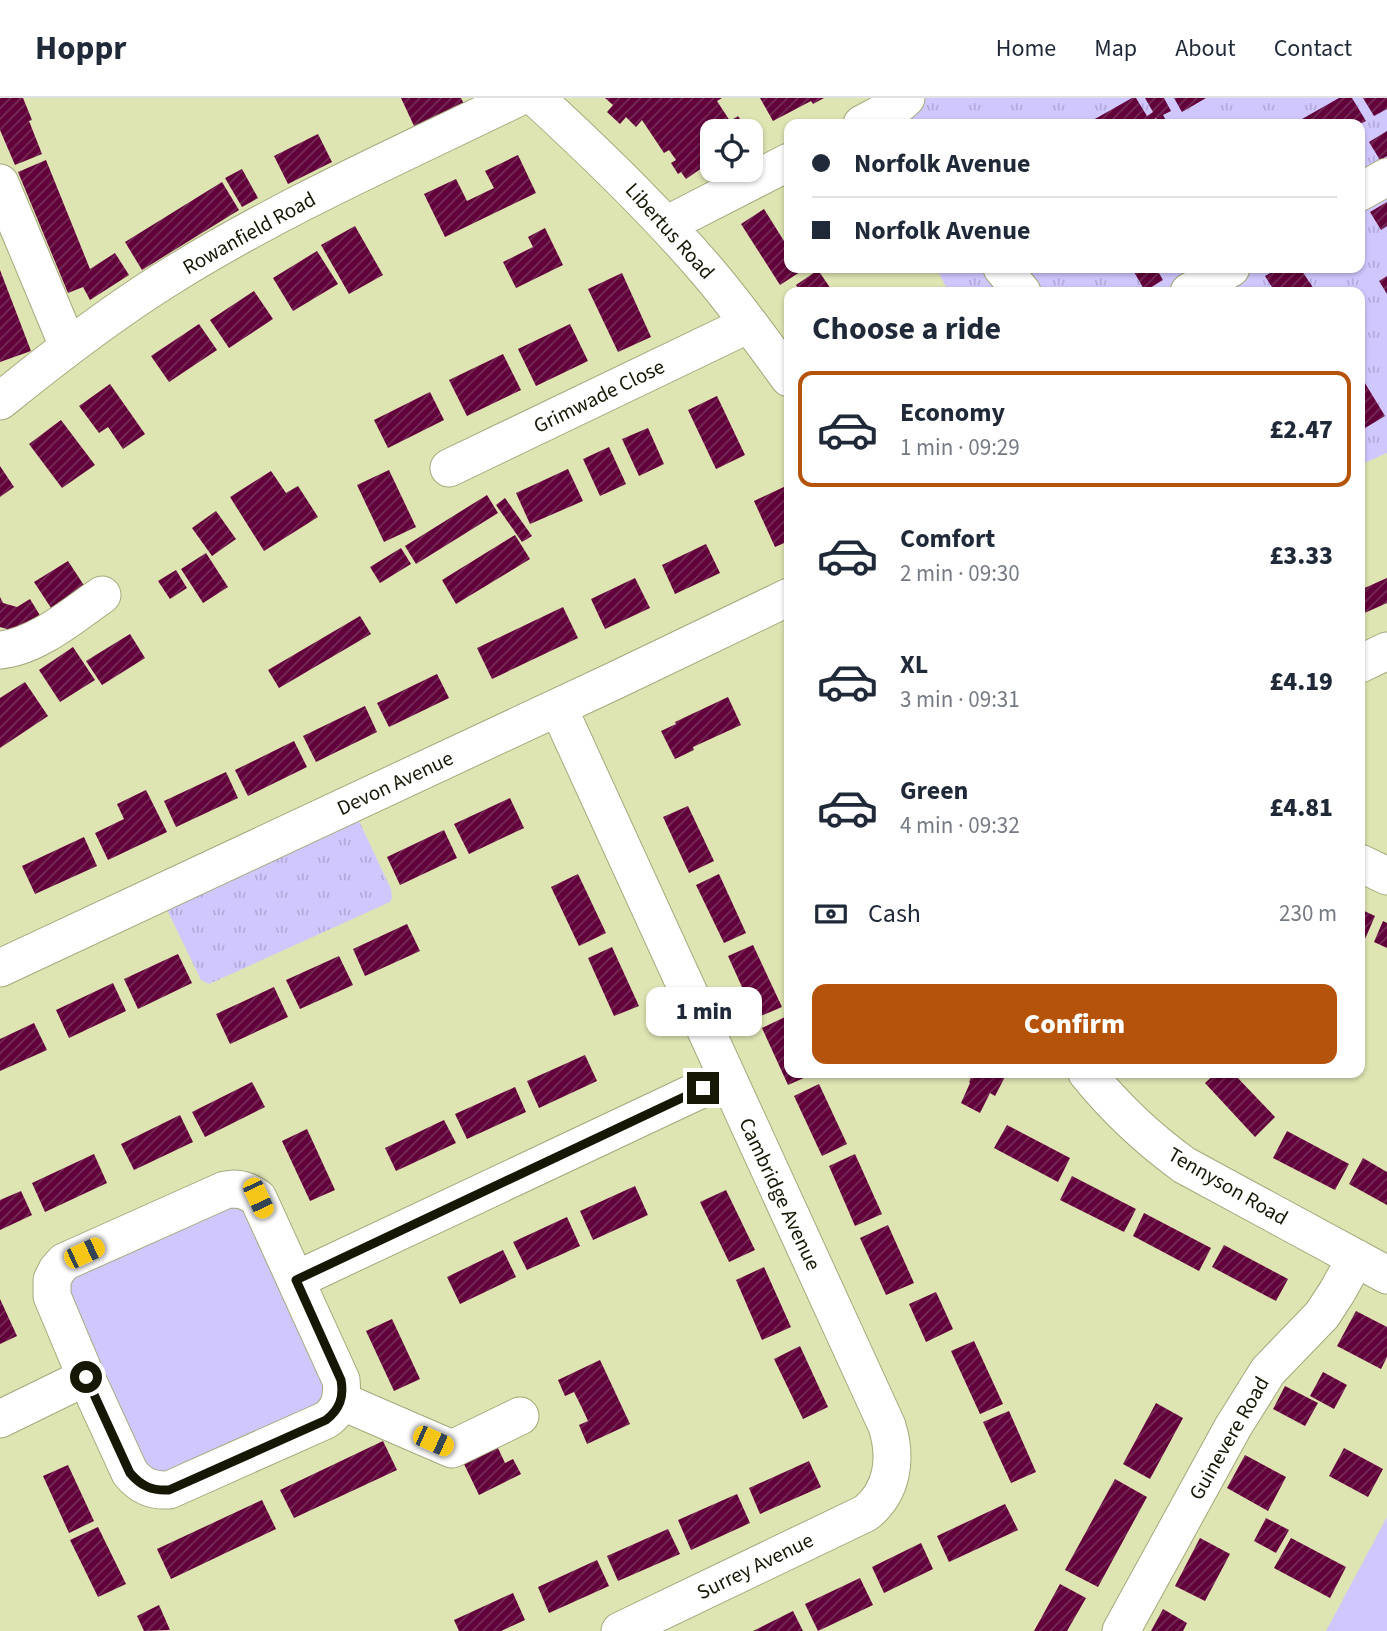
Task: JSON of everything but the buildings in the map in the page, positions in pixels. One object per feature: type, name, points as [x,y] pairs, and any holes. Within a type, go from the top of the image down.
[{"type":"street","name":"Rowanfield Road","points":[[0,401],[68,346],[163,281],[246,232],[517,98]]},
{"type":"street","name":"Libertus Road","points":[[536,98],[620,176],[666,225],[709,273],[784,371]]},
{"type":"street","points":[[876,119],[904,109]]},
{"type":"street","points":[[666,225],[784,166]]},
{"type":"street","points":[[1365,189],[1387,177]]},
{"type":"street","points":[[0,183],[68,346]]},
{"type":"street","points":[[1006,273],[1018,287]]},
{"type":"street","points":[[1202,287],[1223,273]]},
{"type":"street","name":"Grimwade Close","points":[[449,468],[749,324]]},
{"type":"street","points":[[0,650],[13,649],[45,634],[102,595]]},
{"type":"street","name":"Devon Avenue","points":[[0,968],[784,599]]},
{"type":"street","points":[[1365,662],[1387,652]]},
{"type":"street","name":"Cambridge Avenue","points":[[558,707],[887,1426],[893,1460],[883,1493]]},
{"type":"street","points":[[1365,865],[1387,876]]},
{"type":"street","points":[[296,1280],[727,1077]]},
{"type":"street","name":"Tennyson Road","points":[[1091,1078],[1130,1122],[1184,1165],[1371,1267]]},
{"type":"street","points":[[240,1189],[258,1198],[341,1380],[343,1391],[337,1409],[326,1420],[169,1490],[161,1490],[145,1486],[130,1473],[86,1377],[52,1296],[52,1279],[57,1270],[64,1262],[225,1190],[240,1189]]},
{"type":"street","name":"Guinevere Road","points":[[1121,1631],[1233,1427],[1268,1371],[1322,1315],[1337,1292],[1371,1267]]},
{"type":"street","points":[[0,1419],[86,1377]]},
{"type":"street","points":[[341,1401],[452,1449],[520,1416]]},
{"type":"street","name":"Surrey Avenue","points":[[620,1631],[866,1513],[874,1507],[883,1493]]},
{"type":"green space","points":[[906,98],[1387,98],[1387,453],[1365,463],[1365,287],[946,287],[939,273],[1365,273],[1365,119],[870,119]]},
{"type":"green space","points":[[351,804],[391,889],[390,902],[209,984],[201,980],[159,893]]},
{"type":"green space","points":[[223,1200],[246,1205],[331,1397],[173,1478],[148,1472],[63,1297],[68,1279]]},
{"type":"green space","points":[[1387,1517],[1387,1631],[1326,1631]]},
{"type":"route","points":[[86,1377],[130,1473],[136,1480],[152,1489],[169,1490],[326,1420],[341,1401],[341,1380],[296,1280],[703,1088]]}]
